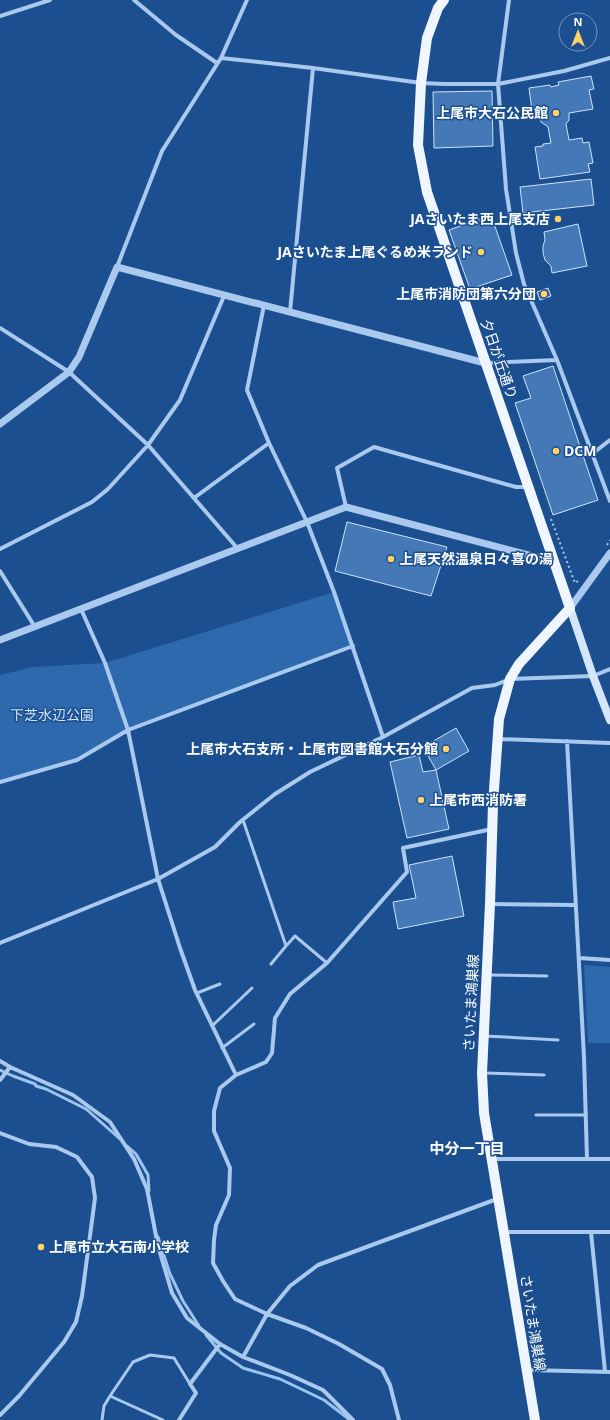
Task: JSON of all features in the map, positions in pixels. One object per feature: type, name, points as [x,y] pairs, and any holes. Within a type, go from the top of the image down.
[{"type":"main road","name":"夕日が丘通り","points":[[444,0],[438,8],[427,38],[421,84],[418,145],[427,192],[570,608]]},
{"type":"main road","points":[[570,608],[593,676],[610,720]]},
{"type":"main road","name":"さいたま鴻巣線","points":[[535,1420],[484,1113],[482,1073],[483,1036],[490,904],[492,829],[499,719],[510,679],[519,664],[570,608]]},
{"type":"street","points":[[0,16],[50,0]]},
{"type":"street","points":[[134,0],[176,35],[217,63]]},
{"type":"street","points":[[0,424],[69,372],[79,357],[117,267],[162,151],[221,58],[248,0]]},
{"type":"street","points":[[509,0],[498,84],[506,188],[516,253],[524,284],[557,360],[610,502]]},
{"type":"street","points":[[221,58],[313,68],[421,84],[498,84],[564,71],[610,58]]},
{"type":"street","points":[[290,312],[313,68]]},
{"type":"street","points":[[117,267],[224,296],[485,362],[557,360]]},
{"type":"street","points":[[0,549],[92,502],[108,489],[148,445],[180,400],[224,296]]},
{"type":"street","points":[[264,305],[247,390],[269,442],[307,522],[334,592],[383,736]]},
{"type":"street","points":[[0,328],[69,372],[148,445],[238,549]]},
{"type":"street","points":[[592,454],[610,440]]},
{"type":"street","points":[[194,498],[269,442]]},
{"type":"street","points":[[346,507],[337,468],[374,447],[516,487],[528,487]]},
{"type":"street","points":[[0,640],[346,507],[555,562]]},
{"type":"street","points":[[570,608],[610,553]]},
{"type":"street","points":[[0,572],[35,627]]},
{"type":"street","points":[[81,609],[105,663],[128,730],[158,878],[180,948],[197,993],[236,1076]]},
{"type":"street","points":[[0,782],[77,760],[128,730],[353,646]]},
{"type":"street","points":[[0,943],[158,878],[215,847],[243,820],[274,794],[310,772],[383,736],[472,688],[495,685],[510,679],[593,676],[610,670]]},
{"type":"street","points":[[497,739],[610,743]]},
{"type":"street","points":[[567,742],[579,958],[587,1159]]},
{"type":"street","points":[[399,1420],[390,1386],[382,1369],[313,1331],[267,1314],[235,1299],[213,1263],[216,1226],[229,1195],[230,1174],[230,1168],[214,1131],[214,1111],[220,1088],[236,1076],[266,1062],[272,1053],[275,1018],[290,994],[327,964],[407,872],[403,848],[492,829]]},
{"type":"street","points":[[490,904],[575,905]]},
{"type":"street","points":[[579,958],[610,960]]},
{"type":"street","points":[[0,1061],[10,1067],[73,1095],[110,1122],[134,1159],[147,1189],[158,1246],[172,1293],[187,1318],[220,1344],[243,1357],[290,1375],[323,1390],[353,1420]]},
{"type":"street","points":[[0,1080],[10,1067]]},
{"type":"street","points":[[0,1133],[29,1144],[56,1147],[77,1157],[92,1177],[95,1198],[82,1296],[76,1322],[64,1342],[19,1396],[0,1415]]},
{"type":"street","points":[[492,1159],[610,1159]]},
{"type":"street","points":[[243,1357],[267,1314],[290,1286],[318,1266],[498,1199]]},
{"type":"street","points":[[504,1232],[610,1232]]},
{"type":"street","points":[[527,1370],[608,1372],[590,1232]]},
{"type":"street","points":[[179,1420],[196,1393],[190,1384],[220,1344]]},
{"type":"lane","points":[[243,820],[286,946]]},
{"type":"lane","points":[[272,964],[295,936],[327,964]]},
{"type":"lane","points":[[486,975],[547,976]]},
{"type":"lane","points":[[197,993],[220,984]]},
{"type":"lane","points":[[212,1026],[252,988]]},
{"type":"lane","points":[[222,1048],[254,1024]]},
{"type":"lane","points":[[483,1036],[558,1040]]},
{"type":"lane","points":[[482,1073],[544,1075]]},
{"type":"lane","points":[[536,1115],[586,1115]]},
{"type":"lane","points":[[102,1420],[104,1406],[133,1362],[150,1355],[174,1358],[190,1384]]},
{"type":"lane","points":[[110,1396],[163,1420]]},
{"type":"path","points":[[550,515],[575,583],[581,579]]},
{"type":"path","points":[[606,546],[610,540]]},
{"type":"green space","name":"下芝水辺公園","points":[[334,592],[353,646],[128,730],[77,760],[0,782],[0,675],[33,667],[105,663]]},
{"type":"green space","points":[[584,965],[610,967],[610,1043],[588,1043]]},
{"type":"building","points":[[591,76],[594,89],[589,90],[593,109],[569,113],[569,120],[566,124],[569,140],[582,138],[583,143],[589,142],[593,163],[588,164],[590,172],[540,179],[535,147],[551,143],[548,127],[541,122],[540,117],[533,118],[529,88],[550,85],[551,87],[559,85],[558,82]]},
{"type":"building","points":[[492,91],[493,146],[434,148],[433,92]]},
{"type":"building","points":[[591,179],[594,205],[523,213],[520,187]]},
{"type":"building","points":[[491,215],[512,275],[470,289],[449,230]]},
{"type":"building","points":[[578,224],[587,266],[552,273],[551,266],[545,260],[543,253],[545,240],[544,232]]},
{"type":"building","points":[[548,288],[551,296],[540,300],[537,292]]},
{"type":"building","name":"DCM","points":[[553,366],[598,500],[553,515],[515,403],[531,398],[523,376]]},
{"type":"building","name":"上尾天然温泉日々喜の湯","points":[[347,522],[447,547],[431,596],[335,571]]},
{"type":"building","name":"上尾市大石支所・上尾市図書館大石分館","points":[[456,728],[469,751],[436,770],[423,747]]},
{"type":"building","name":"上尾市西消防署","points":[[419,755],[423,772],[436,770],[449,829],[407,838],[390,762]]},
{"type":"building","points":[[452,856],[464,916],[398,929],[393,902],[416,898],[409,865]]},
{"type":"waterway","points":[[0,1070],[35,1084],[36,1086],[46,1089],[86,1109],[120,1139]]},
{"type":"waterway","points":[[127,1146],[136,1154],[148,1175],[149,1191]]},
{"type":"waterway","points":[[158,1237],[170,1274],[183,1301],[199,1326]]},
{"type":"waterway","points":[[206,1335],[221,1353],[243,1368],[280,1379],[324,1400],[350,1420]]},
{"type":"place","name":"上尾市大石公民館","points":[[556,113]]},
{"type":"place","name":"JAさいたま西上尾支店","points":[[558,219]]},
{"type":"place","name":"JAさいたま上尾ぐるめ米ランド","points":[[481,252]]},
{"type":"place","name":"上尾市消防団第六分団","points":[[544,294]]},
{"type":"place","name":"DCM","points":[[556,451]]},
{"type":"place","name":"上尾天然温泉日々喜の湯","points":[[391,559]]},
{"type":"place","name":"上尾市大石支所・上尾市図書館大石分館","points":[[446,749]]},
{"type":"place","name":"上尾市西消防署","points":[[421,800]]},
{"type":"place","name":"上尾市立大石南小学校","points":[[41,1247]]},
{"type":"district","name":"中分一丁目","points":[[467,1149]]}]
